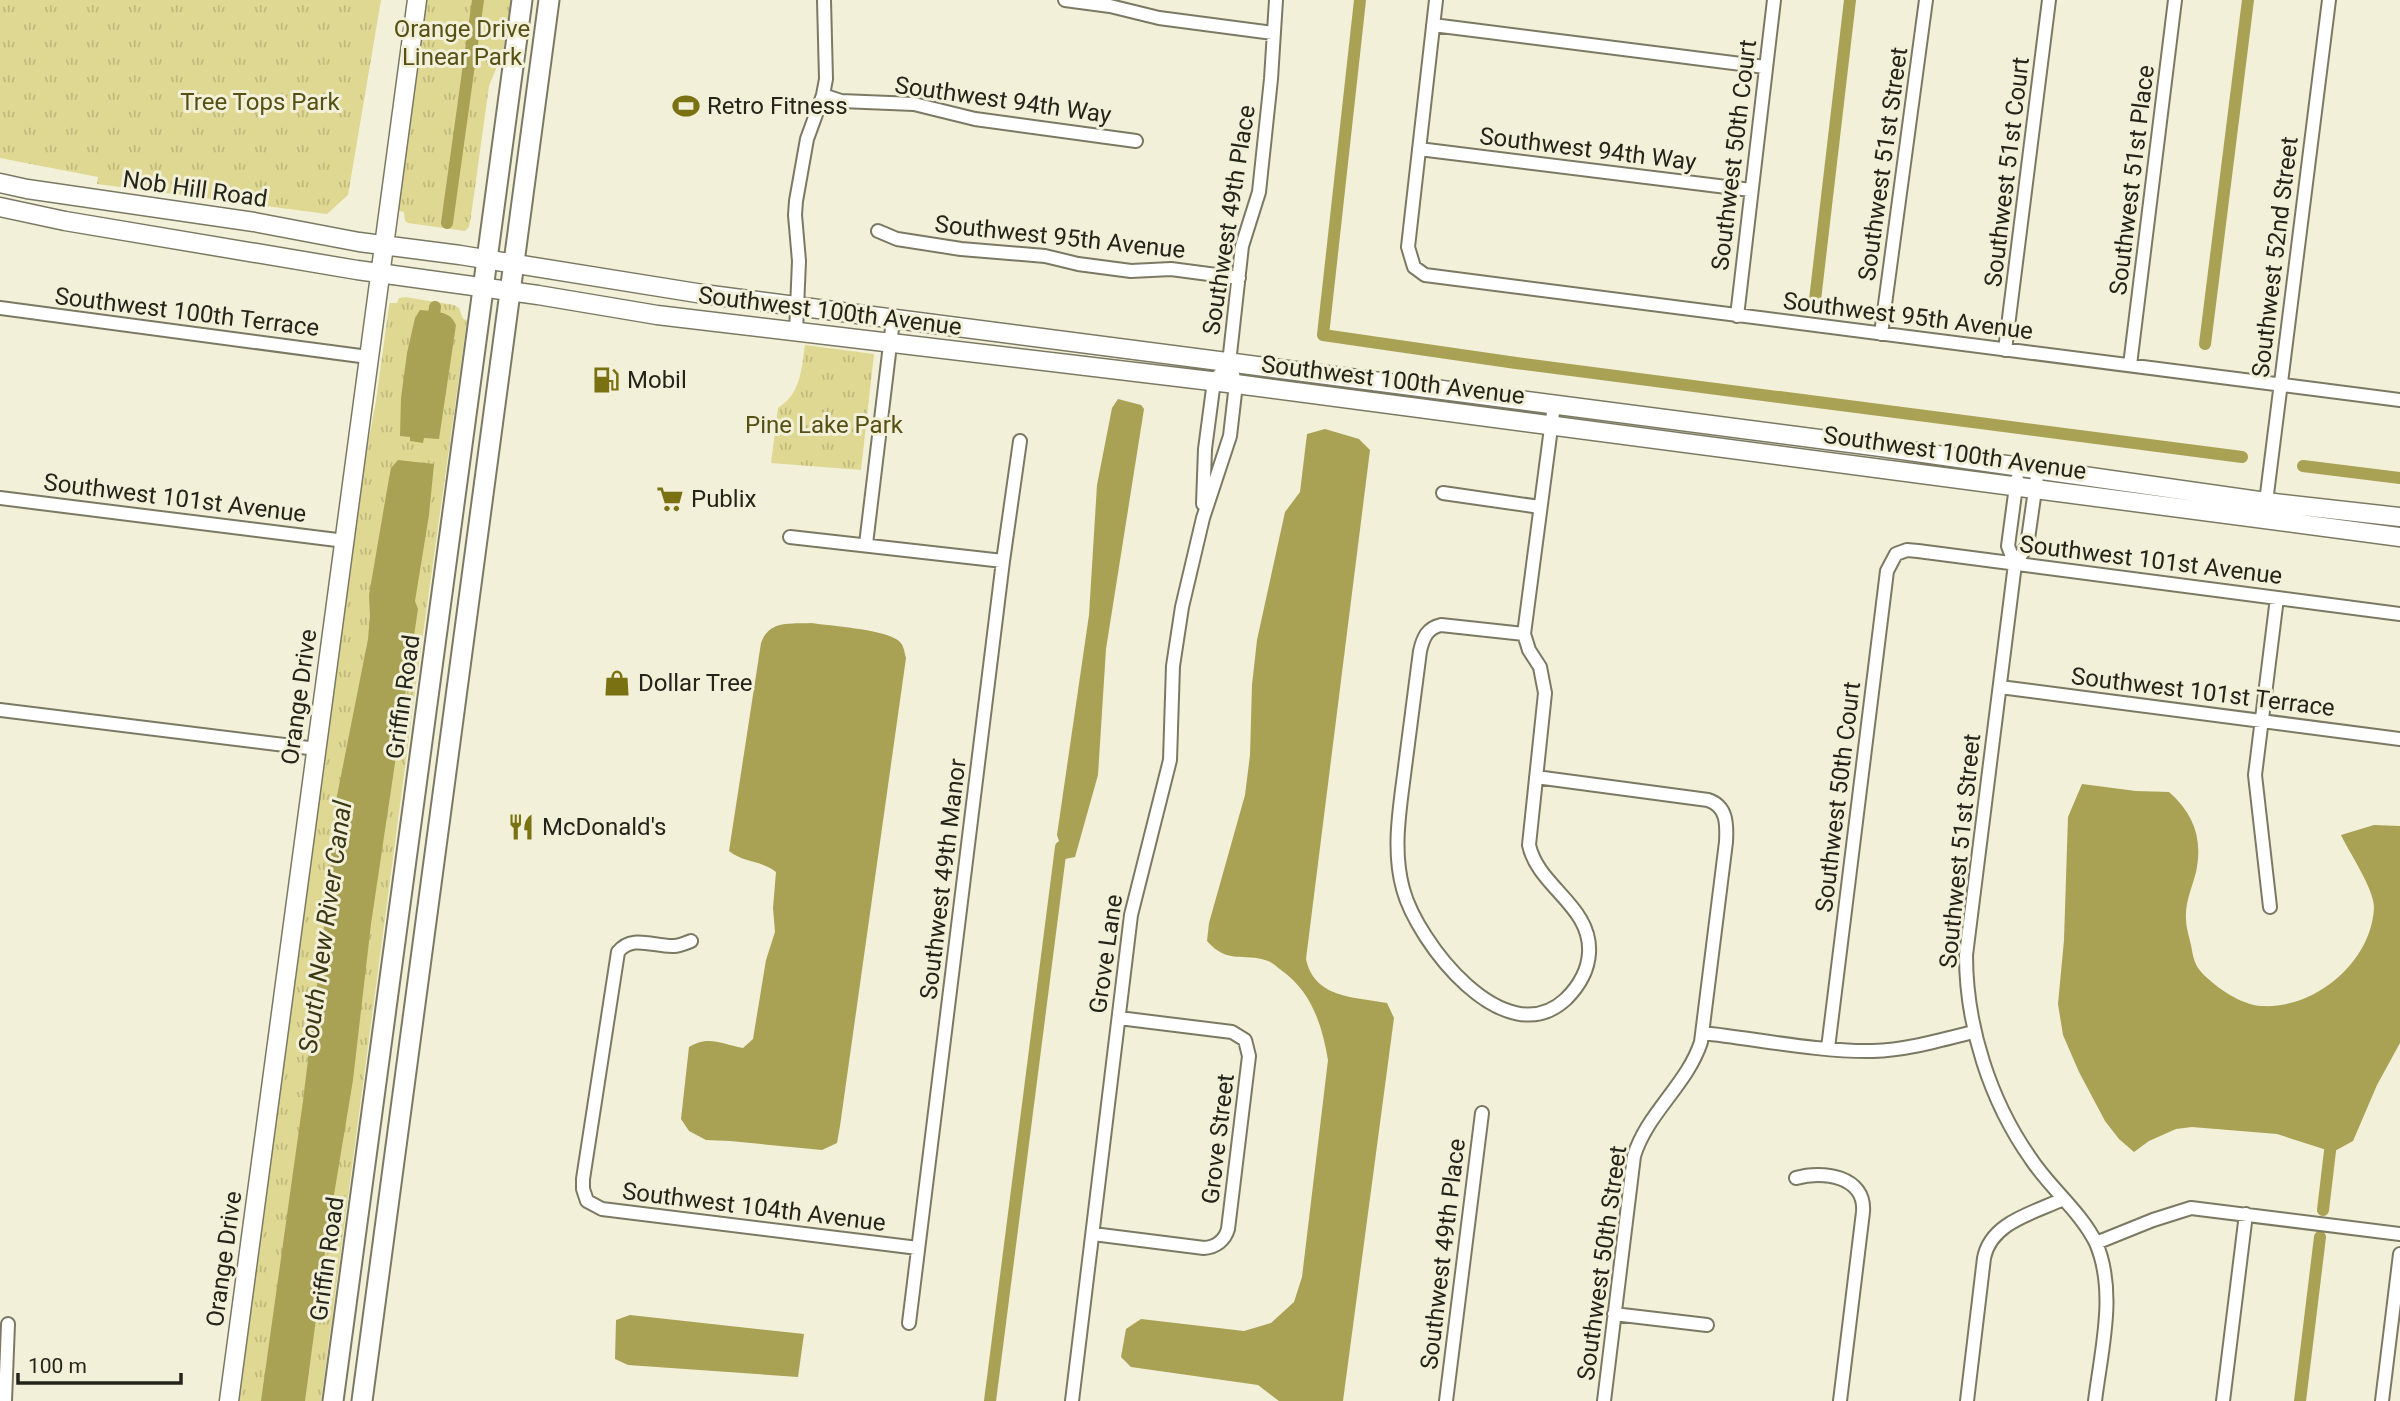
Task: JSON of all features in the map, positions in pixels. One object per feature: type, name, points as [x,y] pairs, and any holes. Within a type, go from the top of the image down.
[{"type":"main road","name":"Orange Drive","points":[[229,1401],[417,0]]},
{"type":"main road","name":"Griffin Road","points":[[333,1401],[522,0]]},
{"type":"main road","name":"Griffin Road","points":[[362,1401],[549,0]]},
{"type":"main road","name":"Nob Hill Road","points":[[0,183],[27,190],[254,222],[383,245]]},
{"type":"main road","name":"Nob Hill Road","points":[[0,207],[65,221],[379,273]]},
{"type":"main road","name":"Southwest 100th Avenue","points":[[383,245],[893,320],[2018,466],[2400,537]]},
{"type":"main road","name":"Southwest 100th Avenue","points":[[379,273],[657,315],[1214,381],[2035,489],[2265,511],[2400,517]]},
{"type":"main road","points":[[413,808],[420,856],[425,863],[432,866]]},
{"type":"main road","points":[[398,918],[412,934],[420,957]]},
{"type":"street","points":[[796,332],[799,261],[796,201],[807,139],[823,96],[827,72],[824,0]]},
{"type":"street","points":[[1065,0],[1110,6],[1159,18],[1273,33]]},
{"type":"street","name":"Southwest 49th Place","points":[[1229,363],[1245,234],[1259,192],[1276,0]]},
{"type":"street","points":[[1419,149],[1437,0]]},
{"type":"street","name":"Southwest 50th Court","points":[[1737,316],[1774,0]]},
{"type":"street","name":"Southwest 51st Street","points":[[1881,334],[1926,0]]},
{"type":"street","name":"Southwest 51st Court","points":[[2006,350],[2049,0]]},
{"type":"street","name":"Southwest 51st Place","points":[[2130,365],[2175,0]]},
{"type":"street","name":"Southwest 52nd Street","points":[[2265,511],[2329,0]]},
{"type":"street","points":[[1433,25],[1765,67]]},
{"type":"street","name":"Southwest 94th Way","points":[[823,96],[841,101],[922,105],[975,119],[1136,141]]},
{"type":"street","name":"Southwest 94th Way","points":[[1419,149],[1751,190]]},
{"type":"street","name":"Southwest 95th Avenue","points":[[1419,149],[1408,247],[1414,267],[1433,277],[2400,400]]},
{"type":"street","name":"Southwest 95th Avenue","points":[[878,231],[897,239],[961,249],[1045,256],[1078,264],[1131,271],[1171,269],[1239,278]]},
{"type":"street","name":"Southwest 100th Terrace","points":[[0,308],[368,357]]},
{"type":"street","points":[[866,544],[893,320]]},
{"type":"street","points":[[1214,381],[1229,363]]},
{"type":"street","name":"Grove Lane","points":[[1072,1401],[1134,902],[1170,760],[1173,666],[1177,637],[1203,519],[1230,436],[1236,384],[1229,363]]},
{"type":"street","name":"Grove Lane","points":[[1203,519],[1205,449],[1214,381]]},
{"type":"street","points":[[1524,634],[1449,625],[1435,626],[1426,634],[1416,678],[1398,825],[1397,854],[1402,888],[1415,920],[1430,945],[1477,994],[1497,1008],[1524,1014],[1539,1013],[1559,1005],[1578,986],[1589,953],[1589,940],[1578,914],[1532,858],[1529,829],[1544,707],[1544,679],[1541,667],[1525,641],[1524,634],[1554,405]]},
{"type":"street","name":"Southwest 49th Manor","points":[[909,1323],[1020,441]]},
{"type":"street","name":"Southwest 51st Street","points":[[2015,564],[2008,546],[2018,466]]},
{"type":"street","name":"Southwest 51st Street","points":[[2038,469],[2027,546],[2015,564],[1966,955],[1966,983],[1973,1032],[2003,1110],[2030,1159],[2095,1244],[2103,1270],[2107,1298],[2095,1401]]},
{"type":"street","points":[[1443,493],[1541,507]]},
{"type":"street","name":"Southwest 101st Avenue","points":[[0,498],[345,541]]},
{"type":"street","points":[[790,537],[1003,561]]},
{"type":"street","name":"Southwest 101st Avenue","points":[[1896,554],[1908,550],[2400,614]]},
{"type":"street","name":"Southwest 50th Court","points":[[1828,1048],[1887,571],[1896,554]]},
{"type":"street","points":[[2270,907],[2255,775],[2277,598]]},
{"type":"street","name":"Southwest 101st Terrace","points":[[2000,687],[2400,739]]},
{"type":"street","points":[[0,710],[317,749]]},
{"type":"street","name":"Southwest 50th Street","points":[[1536,777],[1708,800],[1718,805],[1727,825],[1703,1032],[1693,1062],[1644,1131],[1637,1147],[1629,1188],[1604,1401]]},
{"type":"street","name":"Southwest 104th Avenue","points":[[691,941],[675,947],[627,943],[618,952],[583,1179],[584,1204],[602,1209],[918,1248]]},
{"type":"street","name":"Grove Street","points":[[1093,1234],[1204,1248],[1219,1243],[1228,1229],[1248,1069],[1249,1052],[1243,1038],[1237,1033],[1119,1018]]},
{"type":"street","points":[[1703,1032],[1857,1050],[1894,1049],[1973,1032]]},
{"type":"street","name":"Southwest 49th Place","points":[[1446,1401],[1482,1112]]},
{"type":"street","points":[[1796,1178],[1811,1175],[1842,1179],[1854,1185],[1862,1196],[1863,1212],[1840,1401]]},
{"type":"street","points":[[1966,1401],[1984,1258],[1989,1242],[2007,1225],[2063,1199]]},
{"type":"street","points":[[2095,1244],[2152,1220],[2191,1208],[2400,1234]]},
{"type":"street","points":[[2222,1401],[2246,1214]]},
{"type":"street","points":[[2382,1401],[2400,1254]]},
{"type":"street","points":[[1614,1314],[1707,1325]]},
{"type":"street","points":[[5,1401],[8,1324]]},
{"type":"green space","name":"Tree Tops Park","points":[[0,0],[381,0],[348,195],[327,214],[97,184],[98,177],[0,158]]},
{"type":"green space","name":"Orange Drive Linear Park","points":[[425,0],[511,0],[504,49],[489,86],[471,216],[469,227],[465,231],[408,223],[405,221],[404,212],[396,210]]},
{"type":"green space","points":[[399,298],[454,305],[459,308],[463,319],[467,320],[321,1401],[234,1401],[362,476],[389,306],[390,303],[397,303]]},
{"type":"green space","name":"Pine Lake Park","points":[[805,345],[874,354],[861,470],[771,463],[778,408],[796,388]]},
{"type":"water","points":[[420,310],[446,314],[456,325],[439,439],[424,438],[423,443],[400,436],[401,398],[407,353],[415,318]]},
{"type":"water","points":[[1118,399],[1141,405],[1144,409],[1106,649],[1098,775],[1075,857],[1065,859],[1057,835],[1089,615],[1097,485],[1112,408]]},
{"type":"water","points":[[1325,429],[1359,439],[1370,450],[1306,959],[1310,972],[1326,988],[1349,997],[1387,1003],[1394,1018],[1343,1401],[1279,1401],[1258,1385],[1131,1367],[1121,1357],[1126,1329],[1141,1319],[1244,1331],[1271,1323],[1294,1302],[1302,1277],[1328,1060],[1319,1022],[1301,988],[1276,966],[1259,959],[1229,956],[1207,941],[1209,923],[1245,795],[1257,640],[1285,512],[1300,492],[1307,434]]},
{"type":"water","points":[[398,460],[434,464],[415,601],[418,609],[371,924],[353,1080],[327,1237],[305,1401],[261,1401],[303,1101],[336,801],[368,639],[369,595],[388,484],[391,468]]},
{"type":"water","points":[[811,623],[867,630],[888,636],[901,643],[906,658],[837,1143],[822,1150],[706,1140],[689,1131],[681,1119],[689,1047],[709,1041],[743,1048],[753,1039],[766,960],[775,932],[773,908],[776,872],[729,851],[761,643],[769,630],[775,627]]},
{"type":"water","points":[[2082,784],[2169,792],[2178,800],[2190,818],[2197,838],[2198,860],[2186,913],[2194,960],[2203,974],[2222,990],[2254,1005],[2282,1005],[2302,1000],[2337,978],[2352,963],[2371,927],[2374,907],[2366,881],[2341,835],[2374,825],[2400,826],[2400,1043],[2377,1085],[2353,1141],[2333,1152],[2277,1134],[2192,1127],[2176,1129],[2149,1141],[2134,1152],[2105,1121],[2063,1035],[2058,1004],[2064,940],[2068,817]]},
{"type":"water","points":[[630,1315],[804,1334],[798,1377],[628,1365],[615,1359],[616,1320]]},
{"type":"waterway","name":"South New River Canal","points":[[447,223],[478,0]]},
{"type":"waterway","points":[[1360,0],[1323,335],[1516,363],[2242,457]]},
{"type":"waterway","points":[[1815,300],[1850,0]]},
{"type":"waterway","points":[[2205,344],[2248,0]]},
{"type":"waterway","name":"South New River Canal","points":[[432,329],[435,307]]},
{"type":"waterway","points":[[2303,466],[2400,478]]},
{"type":"waterway","points":[[990,1401],[1061,847]]},
{"type":"waterway","points":[[2323,1210],[2330,1151]]},
{"type":"waterway","points":[[2300,1401],[2320,1237]]},
{"type":"place","name":"Retro Fitness","points":[[686,106]]},
{"type":"place","name":"Mobil","points":[[606,380]]},
{"type":"place","name":"Publix","points":[[670,499]]},
{"type":"place","name":"Dollar Tree","points":[[617,683]]},
{"type":"place","name":"McDonald's","points":[[521,827]]}]
